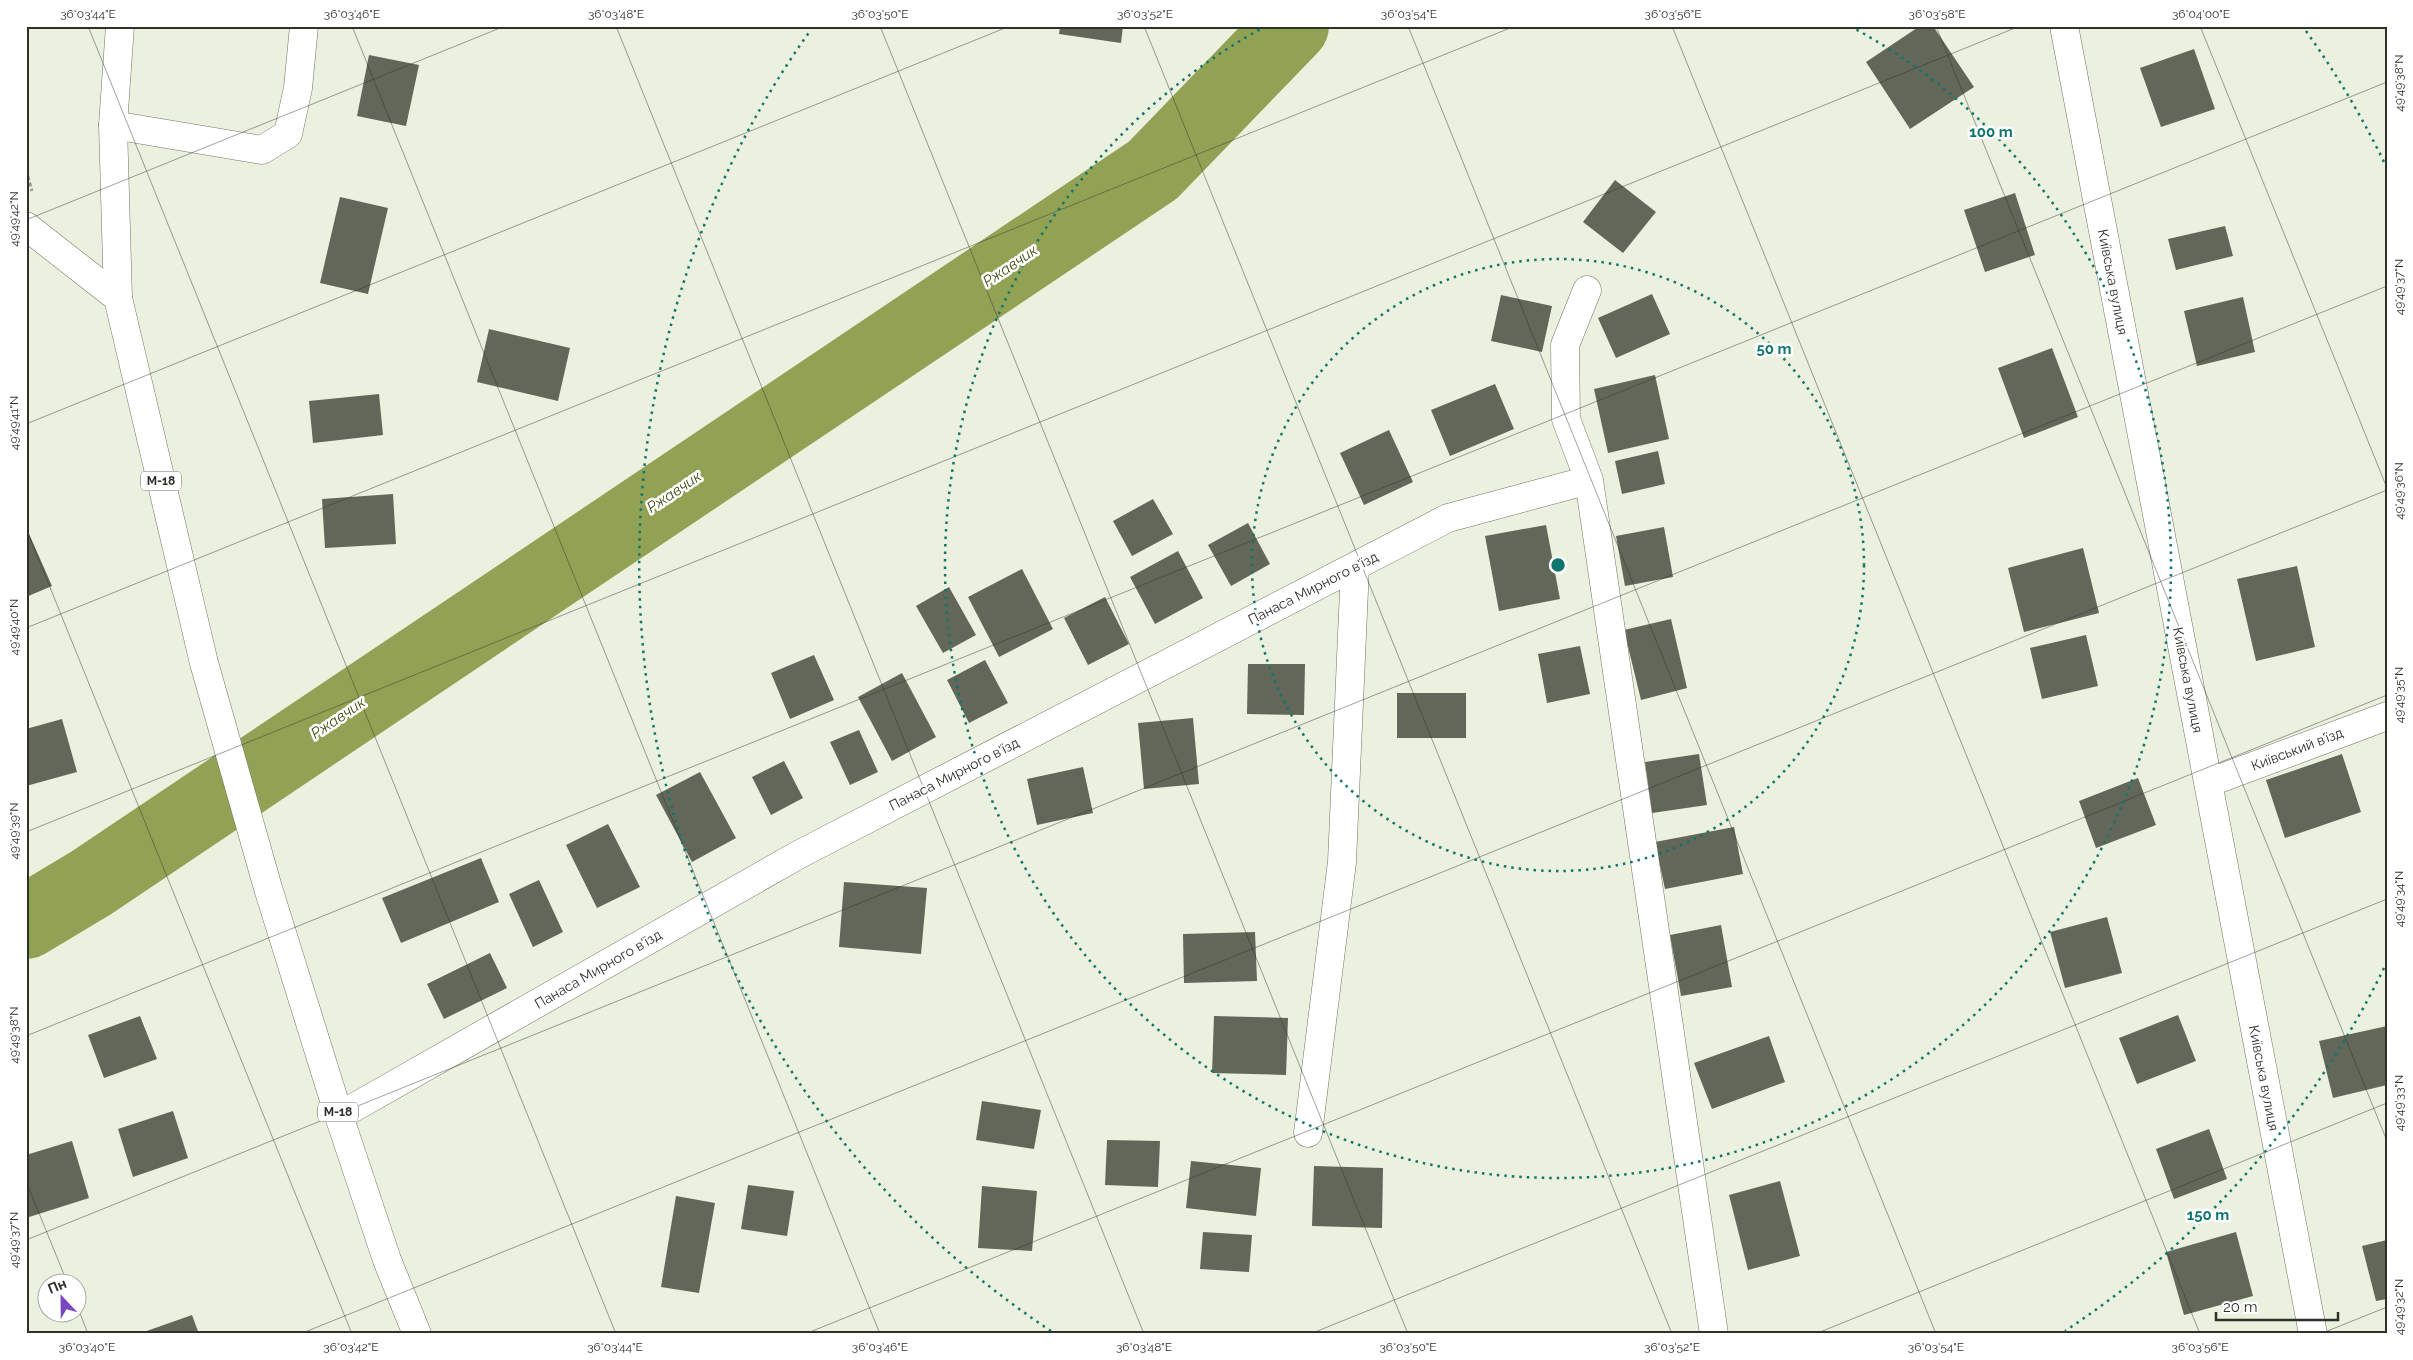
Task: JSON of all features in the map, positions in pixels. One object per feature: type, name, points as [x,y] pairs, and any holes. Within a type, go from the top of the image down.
[{"type":"main road","name":"М-18","points":[[120,26],[113,125],[118,298],[204,663],[268,888],[339,1116],[387,1260],[417,1334]]},
{"type":"main road","points":[[113,125],[262,150],[288,134],[298,88],[304,26]]},
{"type":"main road","name":"Київська вулиця","points":[[2065,26],[2313,1334]]},
{"type":"main road","points":[[26,226],[118,298]]},
{"type":"main road","points":[[1586,290],[1565,345],[1566,419],[1589,480],[1714,1334]]},
{"type":"main road","name":"Панаса Мирного в'їзд","points":[[339,1116],[798,855],[1448,518],[1589,480]]},
{"type":"main road","points":[[1308,1133],[1342,862],[1355,567]]},
{"type":"main road","name":"Київський в’їзд","points":[[2208,783],[2387,716]]},
{"type":"building","points":[[1060,26],[1123,26],[1121,43],[1059,34]]},
{"type":"building","points":[[1920,26],[1933,26],[1974,87],[1910,129],[1866,62]]},
{"type":"building","points":[[2194,49],[2215,109],[2161,127],[2140,68]]},
{"type":"building","points":[[369,55],[419,65],[406,126],[357,116]]},
{"type":"building","points":[[1615,180],[1656,212],[1623,253],[1583,222]]},
{"type":"building","points":[[2015,193],[2035,255],[1985,272],[1964,210]]},
{"type":"building","points":[[340,197],[388,208],[368,294],[320,283]]},
{"type":"building","points":[[2225,226],[2233,256],[2176,270],[2168,239]]},
{"type":"building","points":[[1652,294],[1670,334],[1616,358],[1598,318]]},
{"type":"building","points":[[1501,295],[1552,306],[1542,352],[1491,341]]},
{"type":"building","points":[[2243,297],[2255,352],[2197,366],[2184,311]]},
{"type":"building","points":[[489,329],[570,348],[558,401],[477,382]]},
{"type":"building","points":[[2052,348],[2078,417],[2024,438],[1998,368]]},
{"type":"building","points":[[1655,375],[1669,439],[1608,453],[1594,389]]},
{"type":"building","points":[[1495,384],[1514,429],[1450,456],[1431,410]]},
{"type":"building","points":[[379,394],[383,435],[313,443],[309,401]]},
{"type":"building","points":[[1389,430],[1413,482],[1364,505],[1340,453]]},
{"type":"building","points":[[1658,451],[1665,484],[1622,494],[1615,461]]},
{"type":"building","points":[[393,494],[396,544],[325,548],[322,499]]},
{"type":"building","points":[[1153,499],[1173,534],[1132,556],[1113,521]]},
{"type":"building","points":[[1248,523],[1270,564],[1231,586],[1208,545]]},
{"type":"building","points":[[1546,525],[1560,599],[1499,611],[1485,536]]},
{"type":"building","points":[[26,527],[52,586],[26,597]]},
{"type":"building","points":[[1664,527],[1673,577],[1625,586],[1616,536]]},
{"type":"building","points":[[2083,548],[2099,613],[2024,632],[2008,568]]},
{"type":"building","points":[[1178,551],[1203,598],[1155,624],[1130,577]]},
{"type":"building","points":[[2297,566],[2315,647],[2256,661],[2237,579]]},
{"type":"building","points":[[1022,569],[1053,629],[999,657],[968,597]]},
{"type":"building","points":[[949,587],[976,635],[943,653],[916,606]]},
{"type":"building","points":[[1105,597],[1129,644],[1088,665],[1064,618]]},
{"type":"building","points":[[1671,619],[1687,688],[1641,700],[1624,630]]},
{"type":"building","points":[[2086,635],[2098,686],[2042,699],[2030,648]]},
{"type":"building","points":[[1580,646],[1590,694],[1547,703],[1538,654]]},
{"type":"building","points":[[814,655],[834,700],[790,719],[771,673]]},
{"type":"building","points":[[985,660],[1008,703],[969,723],[947,680]]},
{"type":"building","points":[[1248,664],[1305,664],[1304,715],[1247,714]]},
{"type":"building","points":[[902,673],[936,737],[892,761],[858,697]]},
{"type":"building","points":[[1397,693],[1466,693],[1466,738],[1397,738]]},
{"type":"building","points":[[1193,718],[1199,784],[1144,789],[1138,723]]},
{"type":"building","points":[[62,719],[77,772],[26,786],[26,729]]},
{"type":"building","points":[[859,730],[878,772],[850,785],[830,742]]},
{"type":"building","points":[[1699,754],[1707,805],[1652,813],[1645,762]]},
{"type":"building","points":[[2342,754],[2361,812],[2285,838],[2266,780]]},
{"type":"building","points":[[784,761],[803,798],[771,815],[752,777]]},
{"type":"building","points":[[1083,767],[1093,813],[1037,825],[1027,779]]},
{"type":"building","points":[[700,772],[736,838],[692,862],[656,795]]},
{"type":"building","points":[[2138,778],[2156,825],[2096,848],[2079,801]]},
{"type":"building","points":[[608,824],[640,887],[597,908],[566,845]]},
{"type":"building","points":[[1734,827],[1743,874],[1665,889],[1655,842]]},
{"type":"building","points":[[481,858],[499,902],[401,943],[382,898]]},
{"type":"building","points":[[539,880],[563,932],[533,947],[509,894]]},
{"type":"building","points":[[844,882],[927,888],[921,954],[839,947]]},
{"type":"building","points":[[2107,917],[2122,973],[2065,988],[2050,932]]},
{"type":"building","points":[[1721,925],[1732,987],[1681,996],[1670,935]]},
{"type":"building","points":[[1255,932],[1257,981],[1184,983],[1183,934]]},
{"type":"building","points":[[490,953],[507,988],[444,1019],[427,984]]},
{"type":"building","points":[[2178,1015],[2196,1061],[2137,1084],[2119,1038]]},
{"type":"building","points":[[140,1016],[157,1059],[104,1078],[88,1035]]},
{"type":"building","points":[[1214,1016],[1288,1018],[1286,1075],[1212,1073]]},
{"type":"building","points":[[2387,1026],[2387,1085],[2333,1098],[2319,1041]]},
{"type":"building","points":[[1769,1036],[1785,1082],[1712,1109],[1694,1063]]},
{"type":"building","points":[[982,1101],[1041,1110],[1034,1149],[976,1140]]},
{"type":"building","points":[[173,1111],[188,1158],[133,1177],[118,1129]]},
{"type":"building","points":[[2209,1129],[2227,1179],[2174,1199],[2156,1149]]},
{"type":"building","points":[[1107,1140],[1160,1141],[1158,1187],[1105,1185]]},
{"type":"building","points":[[72,1141],[89,1198],[26,1218],[26,1155]]},
{"type":"building","points":[[1191,1161],[1261,1168],[1256,1216],[1186,1208]]},
{"type":"building","points":[[1314,1166],[1383,1168],[1382,1228],[1312,1226]]},
{"type":"building","points":[[1780,1181],[1800,1256],[1748,1270],[1729,1195]]},
{"type":"building","points":[[748,1185],[794,1191],[787,1236],[741,1229]]},
{"type":"building","points":[[982,1186],[1037,1191],[1032,1251],[978,1248]]},
{"type":"building","points":[[676,1196],[715,1203],[699,1293],[661,1287]]},
{"type":"building","points":[[1203,1232],[1252,1235],[1249,1272],[1200,1269]]},
{"type":"building","points":[[2236,1232],[2253,1296],[2184,1315],[2166,1252]]},
{"type":"building","points":[[2387,1240],[2387,1299],[2376,1301],[2362,1246]]},
{"type":"building","points":[[192,1315],[199,1334],[141,1334],[141,1333]]},
{"type":"waterway","name":"Ржавчик","points":[[26,922],[91,883],[1153,170],[1292,26]]}]
